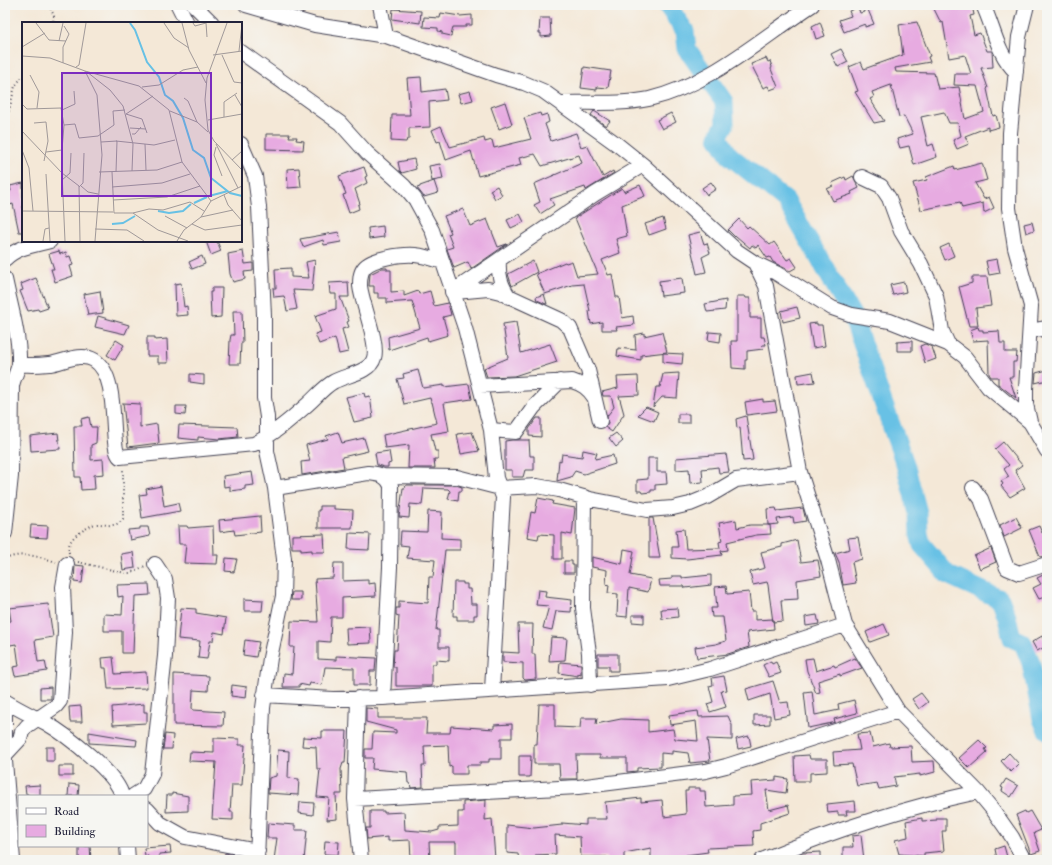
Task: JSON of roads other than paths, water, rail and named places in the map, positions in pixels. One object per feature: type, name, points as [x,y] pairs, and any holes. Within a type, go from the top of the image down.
[{"type":"street","points":[[178,5],[186,22]]},
{"type":"street","points":[[194,5],[211,22]]},
{"type":"street","points":[[246,5],[315,25],[386,36],[496,75],[524,83],[543,91],[643,165],[731,246],[755,263],[776,273],[832,308],[852,315],[890,321],[948,344],[965,357],[988,387],[1030,422],[1047,451]]},
{"type":"street","points":[[380,5],[386,36]]},
{"type":"street","points":[[561,103],[636,101],[650,99],[681,89],[705,77],[812,5]]},
{"type":"street","points":[[983,5],[1001,53],[1006,62],[1016,72]]},
{"type":"street","points":[[1027,5],[1019,36],[1009,146],[1009,208],[1015,248],[1030,295],[1030,331],[1026,389],[1030,422]]},
{"type":"street","points":[[242,53],[340,123],[367,153],[404,186],[415,199],[432,230],[465,328],[480,386],[491,430],[496,478],[500,488],[503,505],[492,690]]},
{"type":"street","points":[[148,810],[160,823],[185,837],[257,856],[264,695],[270,658],[280,615],[284,584],[284,559],[275,488],[267,451],[267,417],[264,398],[264,314],[259,207],[255,176],[242,146]]},
{"type":"street","points":[[452,292],[594,194],[643,165]]},
{"type":"street","points":[[862,177],[881,186],[889,198],[904,237],[921,264],[936,296],[942,331],[948,344]]},
{"type":"street","points":[[5,258],[21,248],[46,242]]},
{"type":"street","points":[[19,364],[50,364],[82,357],[95,361],[105,374],[111,393],[114,412],[116,452],[120,457],[254,444],[267,438],[296,415],[332,382],[366,368],[374,359],[374,345],[360,286],[360,276],[364,268],[376,261],[405,255],[423,256],[443,262]]},
{"type":"street","points":[[499,261],[498,275],[502,286],[509,297]]},
{"type":"street","points":[[755,263],[766,286],[800,472],[828,560],[845,625],[898,711],[978,792],[1001,821],[1024,860]]},
{"type":"street","points":[[5,279],[16,333],[19,364],[12,386],[11,476],[5,534]]},
{"type":"street","points":[[452,292],[488,289],[566,323],[588,370],[600,421]]},
{"type":"street","points":[[1030,331],[1047,328]]},
{"type":"street","points":[[491,430],[516,432],[534,407],[560,381]]},
{"type":"street","points":[[480,386],[572,381],[582,384],[589,390],[594,398]]},
{"type":"street","points":[[275,488],[368,473],[383,476],[457,477],[500,488],[537,486],[647,510],[673,508],[707,497],[736,480],[800,472]]},
{"type":"street","points":[[383,476],[388,480],[391,486],[390,567],[383,698]]},
{"type":"street","points":[[973,488],[981,499],[1007,568],[1019,573],[1047,564]]},
{"type":"street","points":[[584,497],[583,608],[589,653],[590,685]]},
{"type":"street","points":[[6,754],[20,739],[24,730],[56,706],[60,698],[60,678],[66,632],[62,598],[67,564]]},
{"type":"street","points":[[135,795],[144,789],[152,774],[165,656],[168,598],[165,578],[155,564]]},
{"type":"street","points":[[264,695],[383,698],[668,679],[692,674],[845,625]]},
{"type":"street","points":[[358,698],[355,799],[362,860]]},
{"type":"street","points":[[5,701],[53,728],[94,760],[117,783],[122,795]]},
{"type":"street","points":[[5,709],[6,754],[13,860]]},
{"type":"street","points":[[355,799],[578,787],[706,771],[898,711]]},
{"type":"street","points":[[762,860],[843,829],[904,809],[978,792]]},
{"type":"street","points":[[127,847],[128,860]]},
{"type":"waterway","points":[[667,5],[685,31],[687,49],[724,102],[725,124],[718,137],[729,155],[786,201],[852,315],[905,464],[918,513],[919,534],[922,545],[948,575],[1000,599],[1007,617],[1012,638],[1023,643],[1031,663],[1042,719],[1047,730]]},
{"type":"waterway","points":[[1036,860],[1047,855]]}]
